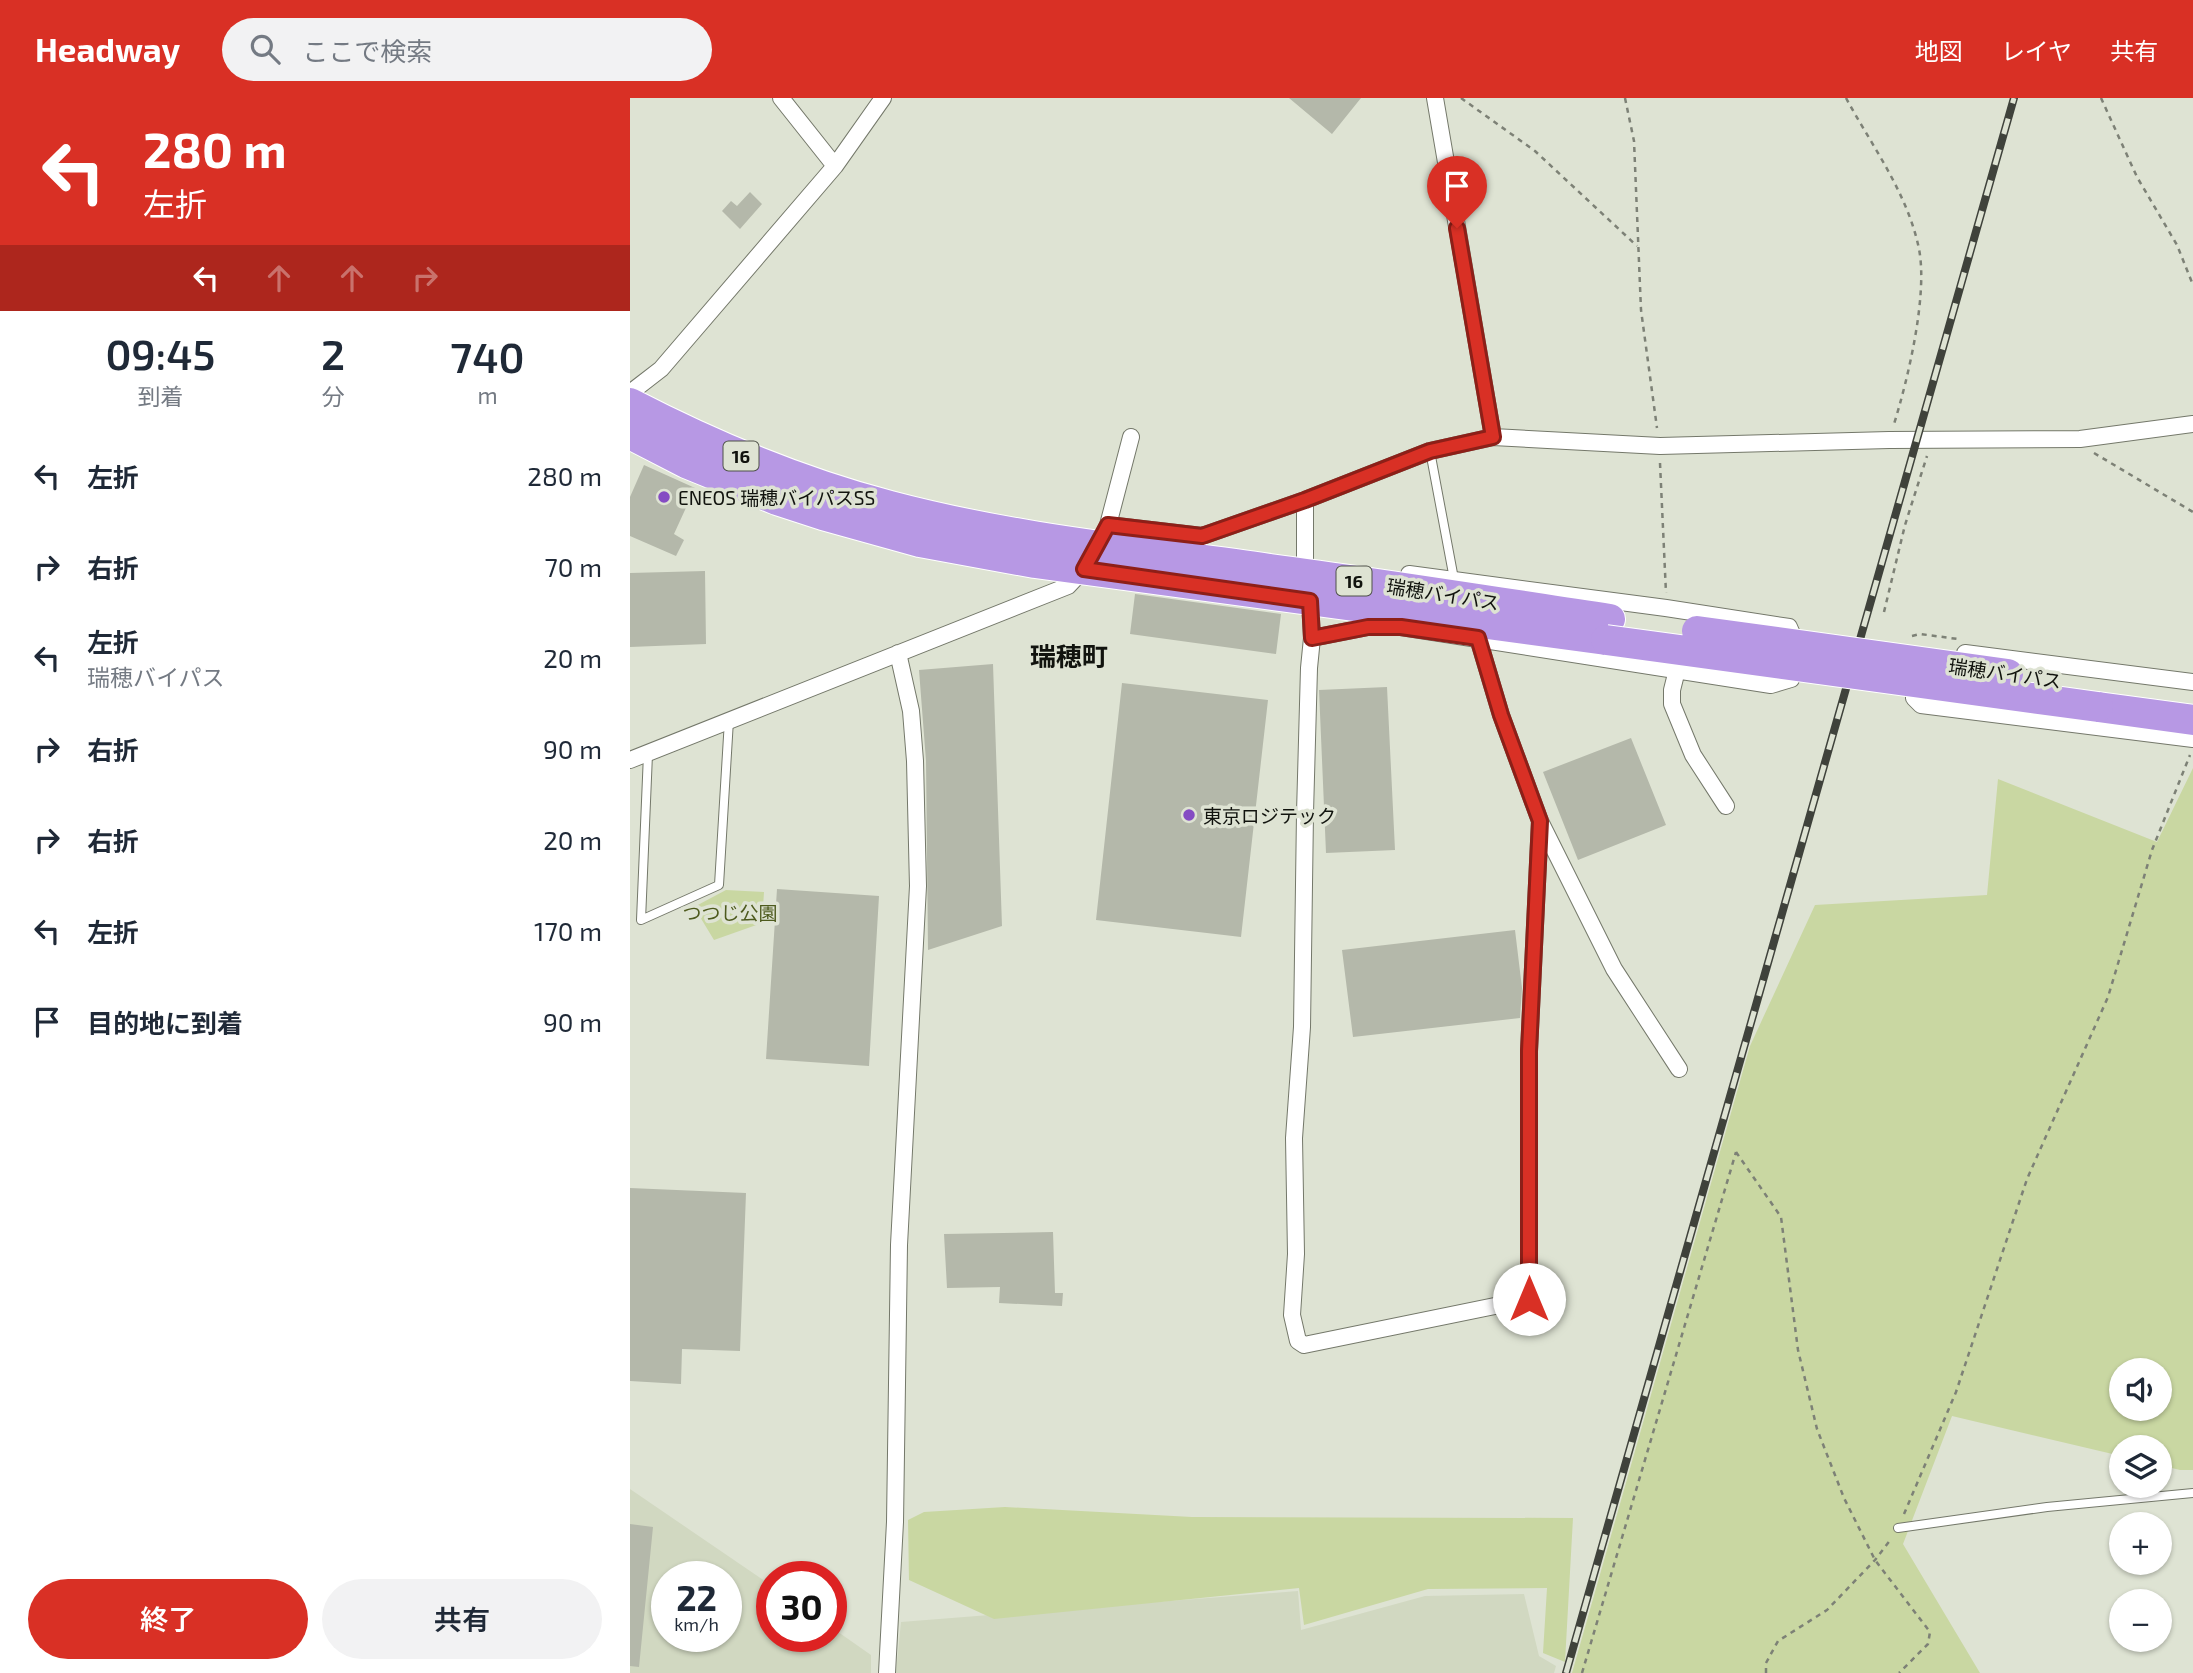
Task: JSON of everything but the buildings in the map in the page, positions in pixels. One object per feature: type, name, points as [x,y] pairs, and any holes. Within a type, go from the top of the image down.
[{"type":"highway","name":"瑞穂バイパス","points":[[630,403],[710,443],[752,460],[856,496],[928,515],[1097,547],[1295,568],[1608,630]]},
{"type":"highway","name":"瑞穂バイパス","points":[[630,434],[705,472],[823,515],[920,542],[1035,563],[1097,547],[1310,601],[1608,630],[2100,697],[2193,720]]},
{"type":"highway","name":"瑞穂バイパス","points":[[2100,697],[2193,699]]},
{"type":"street","points":[[781,98],[835,166]]},
{"type":"street","points":[[630,393],[661,369],[835,166],[883,98]]},
{"type":"street","points":[[1435,98],[1493,437]]},
{"type":"street","points":[[1097,547],[1202,536],[1305,500],[1430,451],[1493,437],[1660,446],[1889,440],[2080,439],[2193,424]]},
{"type":"street","points":[[630,760],[1068,586],[1097,547],[1131,437]]},
{"type":"street","points":[[1305,500],[1295,568],[1454,579],[1789,627],[1799,650],[1791,679],[1771,685],[1478,638],[1384,627],[1368,627],[1312,638]]},
{"type":"street","points":[[1310,601],[1312,638],[1309,668],[1303,1027],[1294,1138],[1296,1254],[1292,1315],[1298,1341],[1304,1345],[1529,1299],[1529,1051],[1540,821]]},
{"type":"street","points":[[1478,638],[1501,715],[1540,821],[1614,969],[1679,1069]]},
{"type":"street","points":[[2193,682],[1928,649],[1914,698],[1921,705],[2193,738]]},
{"type":"street","points":[[887,1673],[895,1535],[899,1245],[918,886],[911,711],[898,653]]},
{"type":"street","points":[[1677,670],[1672,704],[1693,755],[1726,806]]},
{"type":"lane","points":[[1430,451],[1454,579]]},
{"type":"lane","points":[[648,752],[641,920],[719,885],[729,720]]},
{"type":"lane","points":[[1898,1528],[2047,1507],[2193,1493]]},
{"type":"path","points":[[1461,98],[1535,151],[1637,246]]},
{"type":"path","points":[[1625,98],[1634,141],[1637,246],[1645,356],[1660,446],[1666,608]]},
{"type":"path","points":[[1846,98],[1908,214],[1919,249],[1922,282],[1907,383],[1889,440]]},
{"type":"path","points":[[2101,98],[2137,177],[2177,245],[2193,285]]},
{"type":"path","points":[[2080,439],[2098,457],[2193,512]]},
{"type":"path","points":[[1884,612],[1905,525],[1932,441]]},
{"type":"path","points":[[1909,637],[1920,634],[1961,640]]},
{"type":"path","points":[[1766,1673],[1766,1663],[1778,1641],[1827,1610],[1875,1560],[1898,1528],[1956,1392],[2027,1179],[2108,997],[2152,850],[2193,748]]},
{"type":"path","points":[[1582,1673],[1736,1152],[1781,1217],[1798,1350],[1817,1429],[1844,1498],[1875,1560],[1930,1632],[1928,1644],[1899,1673]]},
{"type":"shaded area","points":[[630,1489],[735,1561],[651,1561],[651,1652],[742,1652],[742,1566],[756,1575],[756,1652],[847,1652],[847,1638],[871,1655],[871,1673],[630,1673]]},
{"type":"shaded area","points":[[1298,1591],[1301,1630],[1425,1596],[1524,1594],[1539,1656],[1556,1666],[1554,1673],[896,1673],[901,1622]]},
{"type":"green space","points":[[2193,768],[2193,1470],[2172,1468],[2172,1435],[2109,1435],[2109,1453],[1952,1416],[1903,1544],[1980,1673],[1572,1673],[1750,1046],[1815,905],[1987,895],[1998,779],[2157,842]]},
{"type":"green space","name":"つつじ公園","points":[[726,890],[764,892],[762,923],[714,940],[694,907]]},
{"type":"green space","points":[[1005,1507],[1192,1517],[1573,1518],[1565,1662],[1543,1653],[1547,1588],[1428,1589],[1304,1625],[1299,1588],[994,1619],[909,1580],[908,1520],[924,1512]]},
{"type":"railway","points":[[1566,1673],[2014,98]]},
{"type":"place","name":"ENEOS 瑞穂バイパスSS","points":[[664,497]]},
{"type":"place","name":"東京ロジテック","points":[[1189,815]]},
{"type":"district","name":"瑞穂町","points":[[1069,655]]},
{"type":"route","points":[[1457,228],[1493,437],[1430,451],[1305,500],[1202,536],[1108,525],[1084,569],[1310,601],[1312,638],[1368,627],[1401,627],[1478,638],[1501,715],[1540,821],[1529,1051],[1529,1299]]}]
